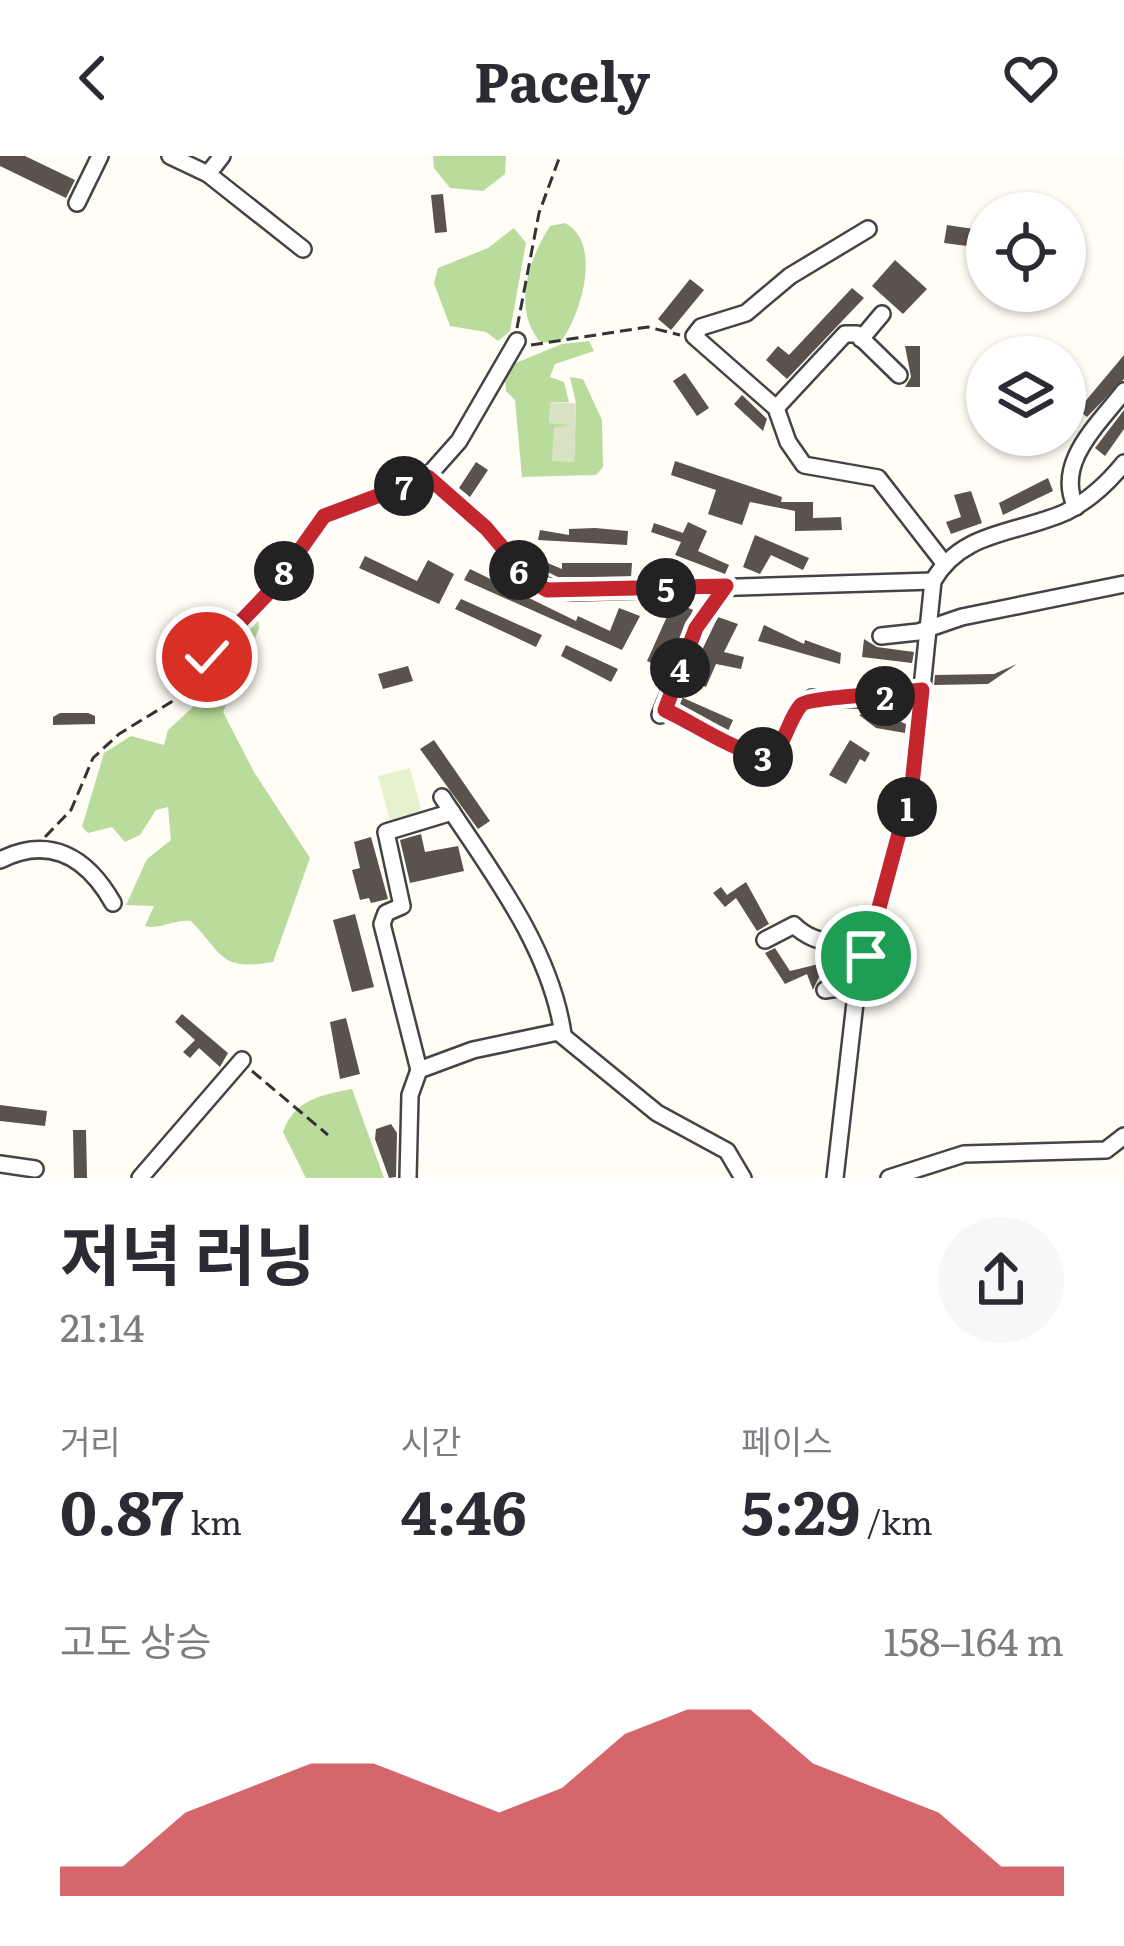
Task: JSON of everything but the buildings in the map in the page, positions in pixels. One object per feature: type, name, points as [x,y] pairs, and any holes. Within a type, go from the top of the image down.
[{"type":"street","points":[[77,203],[100,156]]},
{"type":"street","points":[[170,156],[215,165],[303,249]]},
{"type":"street","points":[[868,229],[790,276],[746,313],[700,327],[694,336],[776,408],[804,465],[878,478],[944,563]]},
{"type":"street","points":[[861,339],[882,314]]},
{"type":"street","points":[[776,408],[845,334],[861,339],[898,375]]},
{"type":"street","points":[[517,341],[459,441],[428,477],[486,528],[531,581],[547,590],[933,581]]},
{"type":"street","points":[[1076,506],[1067,482],[1070,465],[1124,391]]},
{"type":"street","points":[[835,1178],[846,1044],[912,785],[933,581],[944,563],[969,544],[1076,506],[1124,463]]},
{"type":"street","points":[[880,636],[1124,584]]},
{"type":"street","points":[[726,586],[696,628],[662,713],[724,738],[740,752],[767,758],[781,746],[798,709],[812,698],[867,699],[922,690]]},
{"type":"street","points":[[408,1178],[410,1095],[419,1070],[382,924],[386,914],[402,906],[386,832],[447,805],[495,870],[527,935],[563,1034],[657,1113],[727,1151],[743,1178]]},
{"type":"street","points":[[0,860],[35,846],[95,874],[113,903]]},
{"type":"street","points":[[766,940],[794,926],[807,938],[847,945],[866,956]]},
{"type":"street","points":[[825,990],[858,985]]},
{"type":"street","points":[[419,1070],[540,1032],[563,1034]]},
{"type":"street","points":[[140,1178],[242,1060]]},
{"type":"street","points":[[889,1178],[964,1154],[1106,1150],[1124,1136]]},
{"type":"street","points":[[0,1164],[34,1168]]},
{"type":"path","points":[[560,156],[538,213],[517,341],[539,347],[648,328],[694,336]]},
{"type":"path","points":[[35,846],[71,810],[93,758],[119,734],[176,699],[221,640],[273,588],[324,516],[428,477]]},
{"type":"path","points":[[242,1060],[279,1099],[328,1136]]},
{"type":"green space","points":[[433,156],[506,156],[505,174],[483,191],[450,188],[434,168]]},
{"type":"green space","points":[[565,223],[583,245],[585,278],[576,313],[562,340],[541,343],[527,316],[526,285],[550,226]]},
{"type":"green space","points":[[514,228],[526,243],[510,331],[498,341],[486,332],[450,326],[434,283],[438,268],[488,248]]},
{"type":"green space","points":[[589,341],[594,351],[555,364],[550,377],[564,382],[569,402],[551,402],[549,423],[569,424],[574,462],[576,403],[570,377],[583,379],[602,420],[603,467],[596,475],[522,477],[515,400],[506,391],[504,368],[562,344]]},
{"type":"green space","points":[[550,402],[576,403],[574,462],[552,461],[554,428],[569,425],[549,423]]},
{"type":"green space","points":[[258,618],[259,629],[223,712],[254,772],[310,858],[273,962],[242,964],[224,958],[191,921],[145,926],[154,906],[126,905],[147,859],[171,840],[168,807],[156,810],[140,835],[125,842],[112,827],[88,833],[82,827],[104,753],[131,736],[164,745],[168,730],[205,696],[246,625]]},
{"type":"green space","points":[[410,768],[423,817],[391,825],[378,776]]},
{"type":"green space","points":[[352,1089],[384,1178],[306,1178],[283,1132],[288,1121],[310,1101]]},
{"type":"route","points":[[207,657],[273,588],[305,536],[324,516],[428,477],[486,528],[519,570],[547,590],[726,586],[696,628],[665,710],[709,729],[740,752],[767,758],[774,754],[798,709],[812,698],[867,699],[922,690],[912,785],[866,956]]}]
